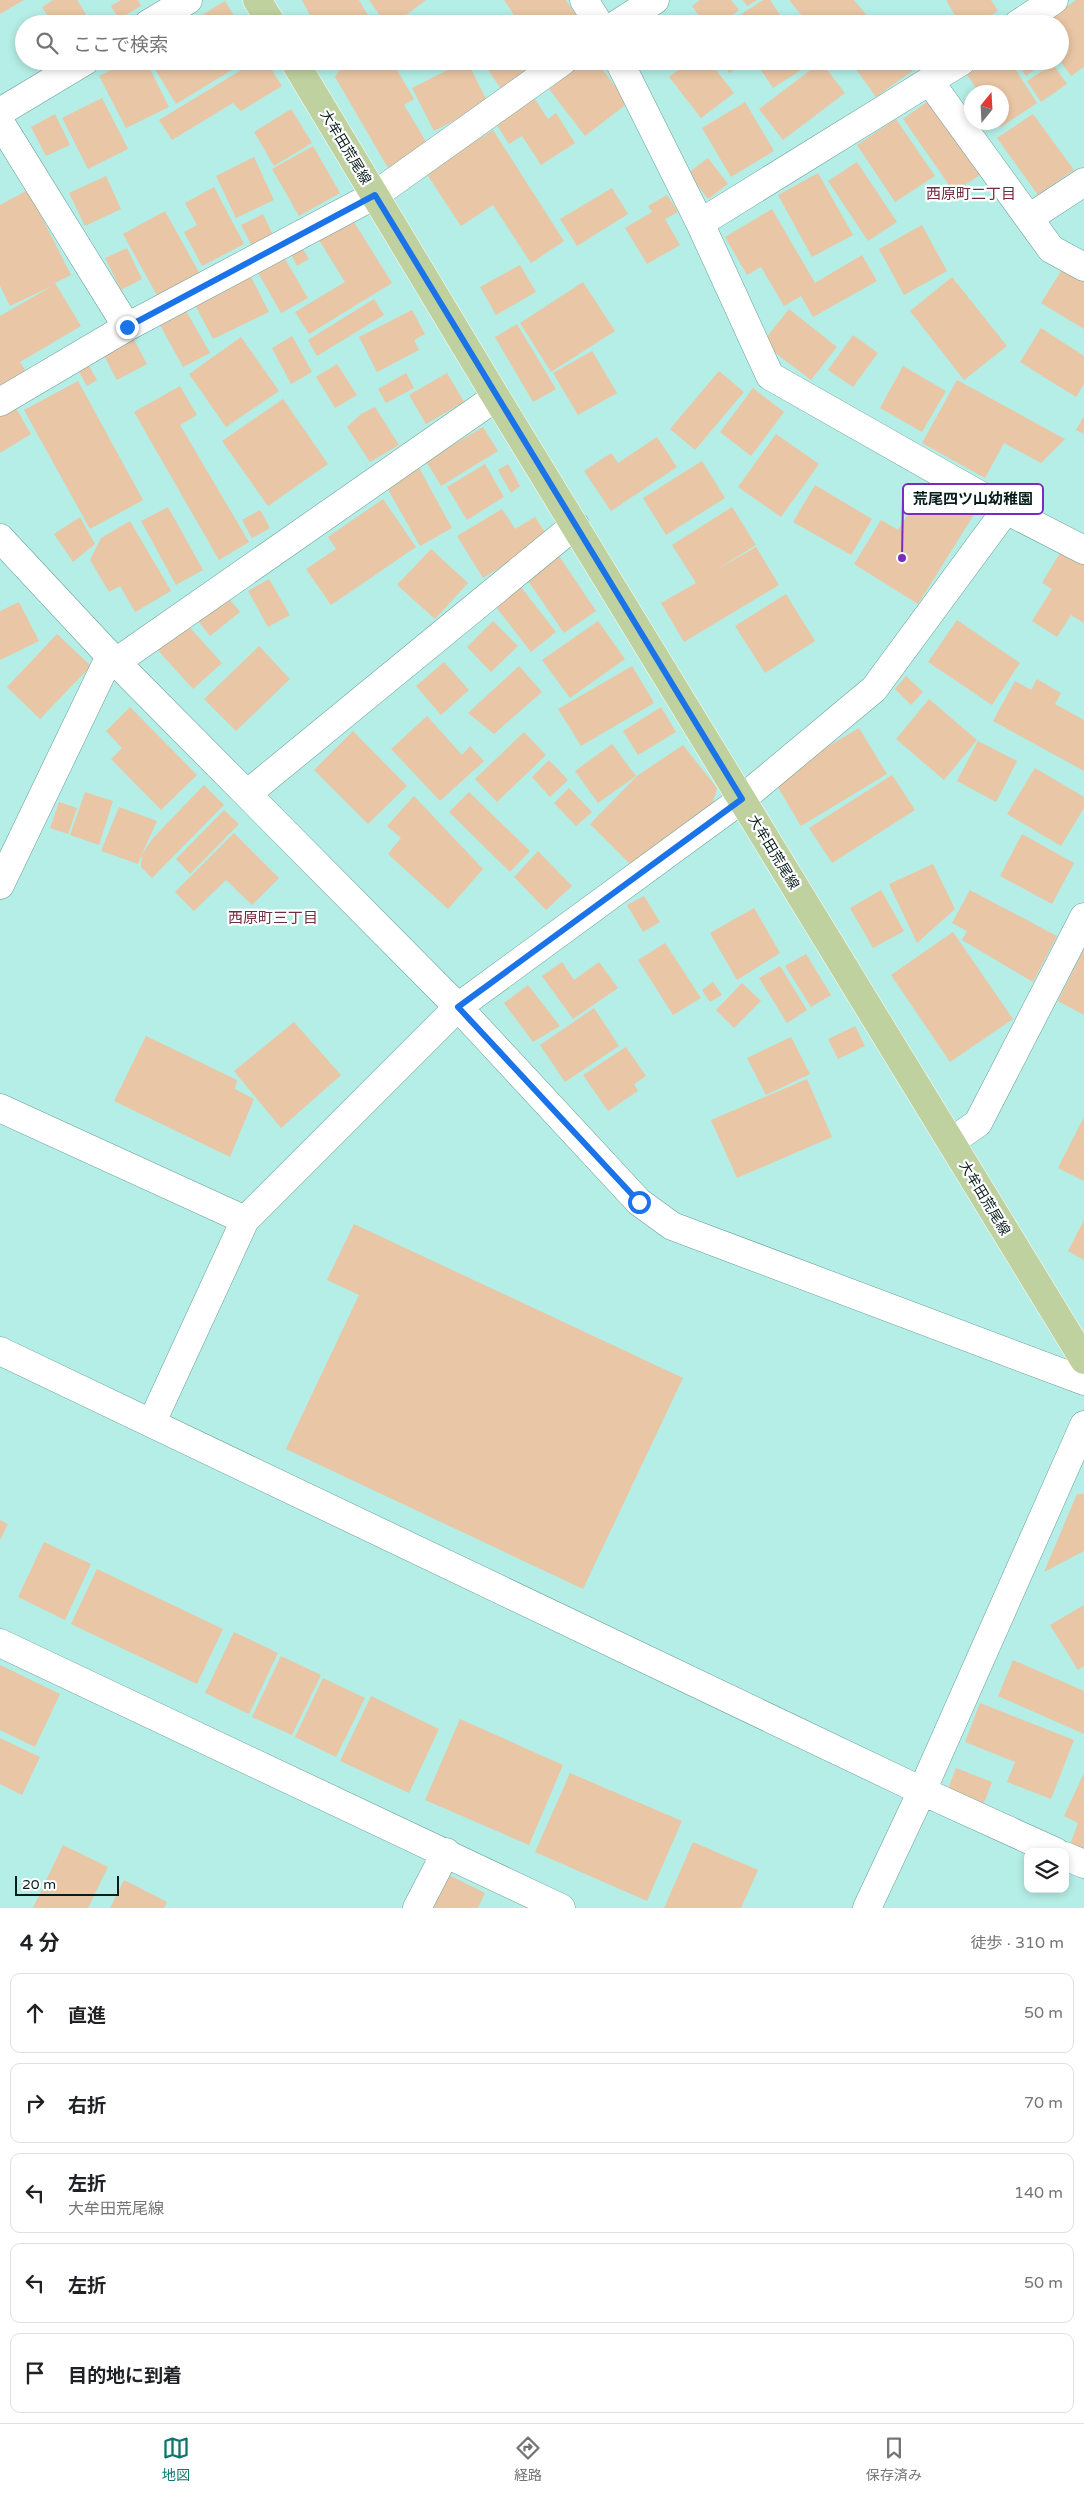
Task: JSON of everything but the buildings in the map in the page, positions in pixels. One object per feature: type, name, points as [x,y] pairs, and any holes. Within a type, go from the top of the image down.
[{"type":"main road","points":[[257,0],[266,15]]},
{"type":"main road","name":"大牟田荒尾線","points":[[299,70],[496,397],[1084,1360]]},
{"type":"street","points":[[163,15],[188,0]]},
{"type":"street","points":[[584,0],[593,15]]},
{"type":"street","points":[[631,15],[655,0]]},
{"type":"street","points":[[1032,15],[1054,0]]},
{"type":"street","points":[[0,112],[70,70]]},
{"type":"street","points":[[0,402],[127,327],[375,195],[550,70]]},
{"type":"street","points":[[624,70],[700,223],[770,376],[1006,510],[1084,550]]},
{"type":"street","points":[[700,223],[948,70]]},
{"type":"street","points":[[930,82],[1051,249],[1084,268]]},
{"type":"street","points":[[0,122],[127,327]]},
{"type":"street","points":[[1029,218],[1084,182]]},
{"type":"street","points":[[0,885],[113,659],[496,397]]},
{"type":"street","points":[[152,1422],[245,1220],[458,1007],[742,799],[874,689],[1006,510]]},
{"type":"street","points":[[247,794],[575,526]]},
{"type":"street","points":[[0,538],[113,659],[458,1007],[639,1202],[672,1226],[1084,1381]]},
{"type":"street","points":[[951,1142],[978,1123],[1084,917]]},
{"type":"street","points":[[0,1108],[245,1220]]},
{"type":"street","points":[[0,1351],[922,1791],[1047,1848]]},
{"type":"street","points":[[867,1908],[922,1791],[1084,1426]]},
{"type":"street","points":[[0,1643],[446,1852],[561,1908]]},
{"type":"street","points":[[417,1908],[446,1852]]},
{"type":"street","points":[[1069,1858],[1084,1864]]},
{"type":"place","name":"荒尾四ツ山幼稚園","points":[[902,558]]},
{"type":"district","name":"西原町二丁目","points":[[971,194]]},
{"type":"district","name":"西原町三丁目","points":[[273,918]]},
{"type":"route","points":[[127,327],[375,195],[742,799],[458,1007],[639,1202]]}]
